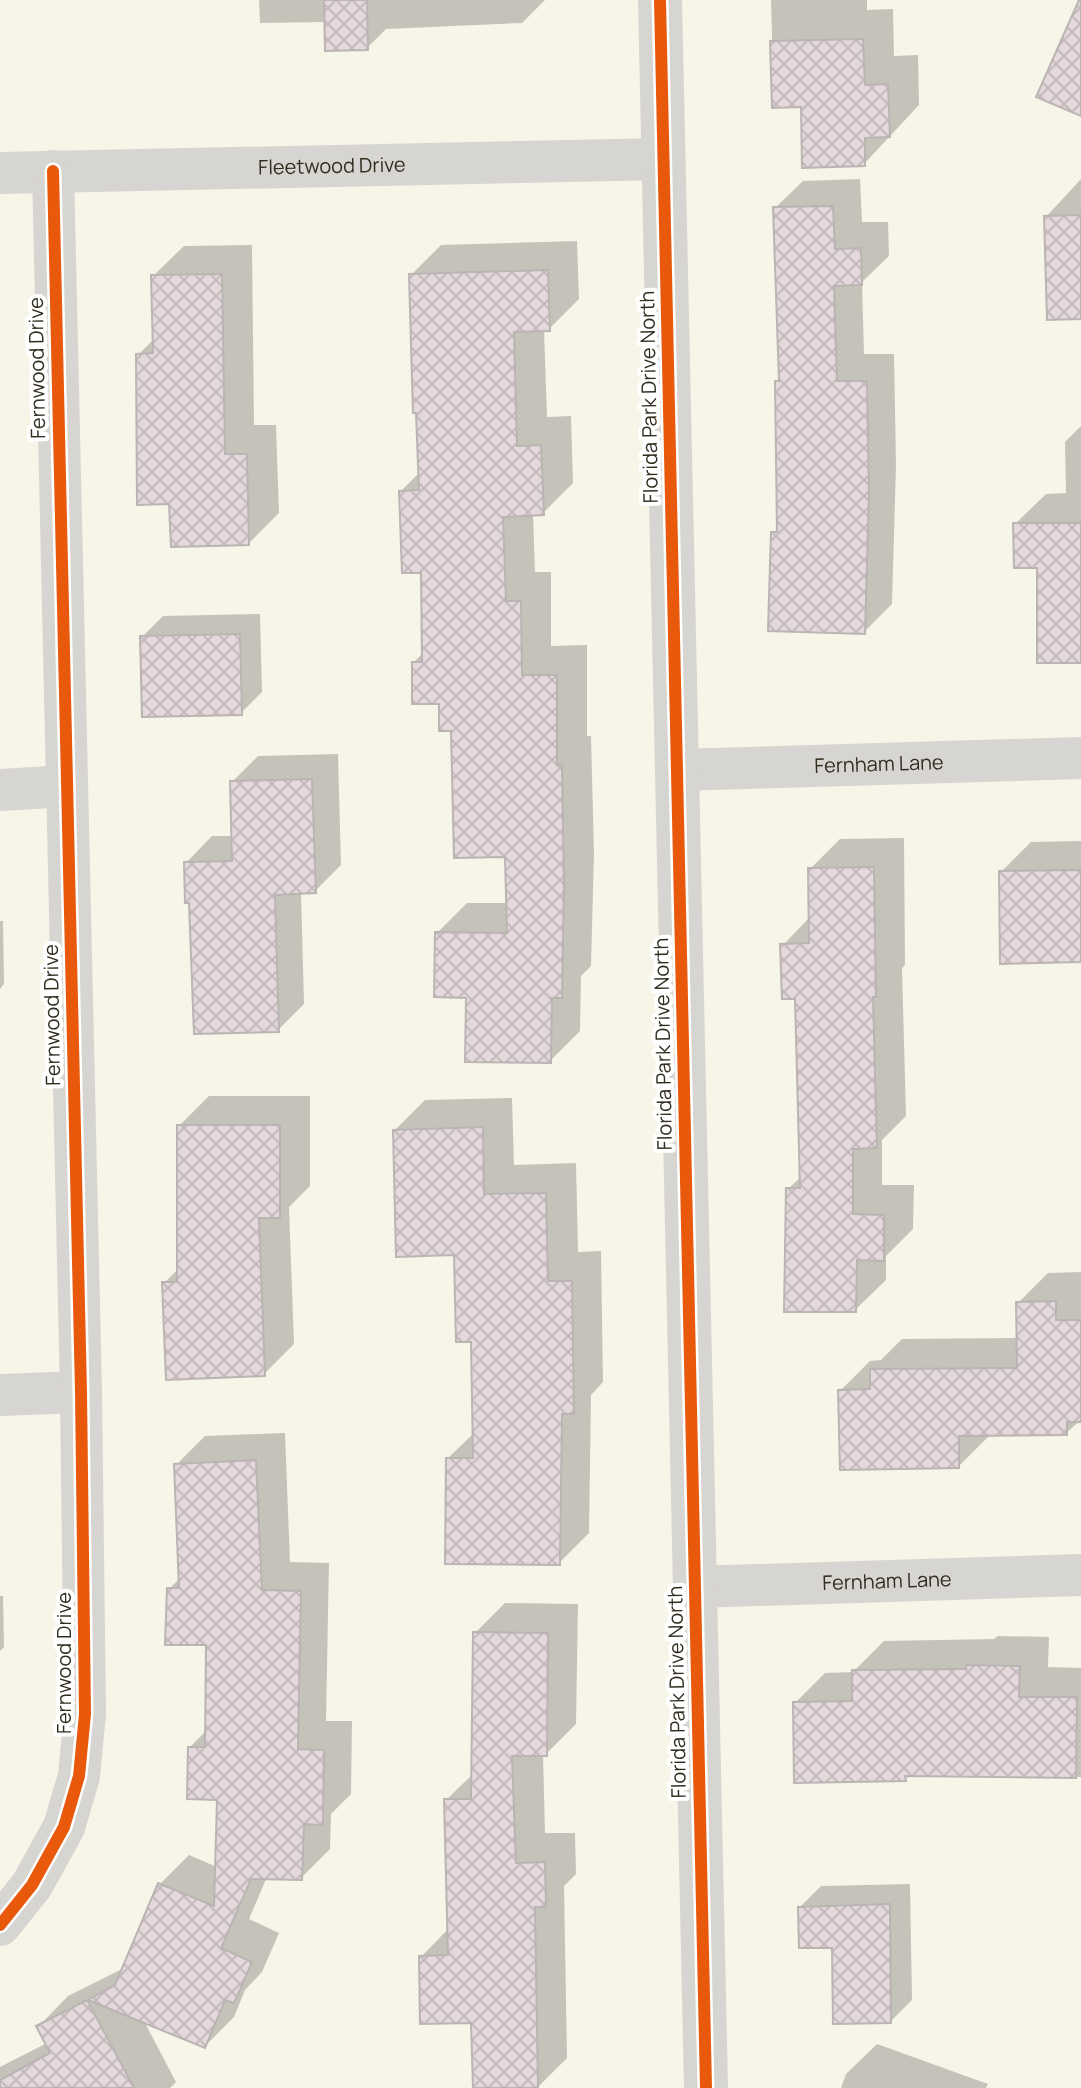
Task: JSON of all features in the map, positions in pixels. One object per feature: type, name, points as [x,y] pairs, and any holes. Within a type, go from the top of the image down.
[{"type":"street","name":"Florida Park Drive North","points":[[660,0],[706,2088]]},
{"type":"street","name":"Fleetwood Drive","points":[[0,173],[664,159]]},
{"type":"street","name":"Fernwood Drive","points":[[0,1925],[19,1904],[51,1854],[72,1805],[83,1750],[85,1714],[81,1392],[53,171]]},
{"type":"street","name":"Fernham Lane","points":[[677,770],[1081,758]]},
{"type":"street","points":[[0,790],[67,786]]},
{"type":"street","points":[[0,1395],[81,1392]]},
{"type":"street","name":"Fernham Lane","points":[[695,1587],[1081,1575]]},
{"type":"building","points":[[324,0],[367,0],[368,50],[325,51]]},
{"type":"building","points":[[1081,0],[1081,116],[1036,97]]},
{"type":"building","points":[[863,39],[865,85],[888,84],[890,137],[865,138],[865,166],[802,168],[801,107],[772,108],[770,41]]},
{"type":"building","points":[[833,206],[835,249],[861,248],[862,285],[834,286],[837,381],[867,381],[869,494],[865,634],[768,631],[771,532],[777,532],[775,381],[779,381],[773,207]]},
{"type":"building","points":[[1081,215],[1081,319],[1047,320],[1044,216]]},
{"type":"building","points":[[548,270],[550,331],[514,332],[517,446],[541,445],[544,515],[503,517],[506,601],[521,601],[522,675],[557,675],[557,765],[562,765],[564,885],[562,998],[552,998],[551,1063],[465,1062],[466,998],[434,997],[435,932],[507,933],[505,857],[454,858],[451,731],[439,731],[439,704],[412,704],[412,662],[422,662],[421,573],[402,573],[399,491],[419,490],[416,413],[413,413],[409,274]]},
{"type":"building","points":[[222,274],[225,454],[247,454],[249,545],[171,547],[169,504],[137,505],[136,354],[153,353],[151,275]]},
{"type":"building","points":[[1013,523],[1081,523],[1081,663],[1037,663],[1037,568],[1014,568]]},
{"type":"building","points":[[240,634],[242,715],[142,717],[140,636]]},
{"type":"building","points":[[312,779],[316,893],[275,895],[279,1032],[194,1034],[189,903],[185,903],[184,862],[232,861],[230,781]]},
{"type":"building","points":[[874,867],[877,1148],[853,1149],[853,1214],[884,1215],[884,1261],[857,1260],[856,1312],[784,1312],[786,1188],[800,1188],[795,999],[782,999],[780,944],[809,943],[808,868]]},
{"type":"building","points":[[1081,870],[1081,962],[1000,964],[999,871]]},
{"type":"building","points":[[177,1125],[280,1125],[280,1218],[259,1218],[265,1376],[166,1380],[162,1282],[177,1282]]},
{"type":"building","points":[[483,1127],[484,1194],[546,1193],[548,1281],[572,1281],[574,1414],[562,1414],[560,1565],[445,1564],[446,1458],[473,1458],[471,1342],[456,1342],[454,1255],[396,1257],[393,1130]]},
{"type":"building","points":[[1056,1301],[1056,1320],[1081,1320],[1081,1422],[1067,1422],[1067,1435],[959,1436],[959,1468],[840,1470],[838,1390],[870,1389],[870,1369],[1017,1368],[1016,1302]]},
{"type":"building","points":[[256,1460],[262,1590],[301,1591],[298,1749],[324,1750],[323,1825],[304,1824],[302,1880],[251,1879],[221,1948],[252,1962],[234,2003],[225,2000],[205,2048],[88,2000],[115,1985],[158,1883],[214,1906],[217,1800],[187,1799],[188,1747],[205,1747],[206,1645],[165,1645],[167,1588],[179,1588],[174,1464]]},
{"type":"building","points":[[473,1632],[548,1633],[547,1756],[512,1756],[516,1863],[545,1862],[546,1907],[535,1907],[538,2088],[473,2088],[471,2023],[420,2024],[419,1956],[448,1955],[444,1799],[471,1799]]},
{"type":"building","points":[[966,1665],[1020,1666],[1019,1697],[1077,1697],[1076,1778],[905,1776],[906,1781],[794,1783],[793,1702],[852,1701],[852,1670],[966,1669]]},
{"type":"building","points":[[890,1904],[891,2023],[833,2024],[832,1948],[799,1948],[798,1907]]},
{"type":"building","points":[[87,2000],[134,2088],[0,2088],[0,2080],[50,2053],[36,2026]]},
{"type":"cycle path","points":[[660,0],[706,2088]]},
{"type":"cycle path","points":[[0,1925],[32,1885],[64,1827],[79,1776],[85,1714],[81,1392],[53,171]]}]
